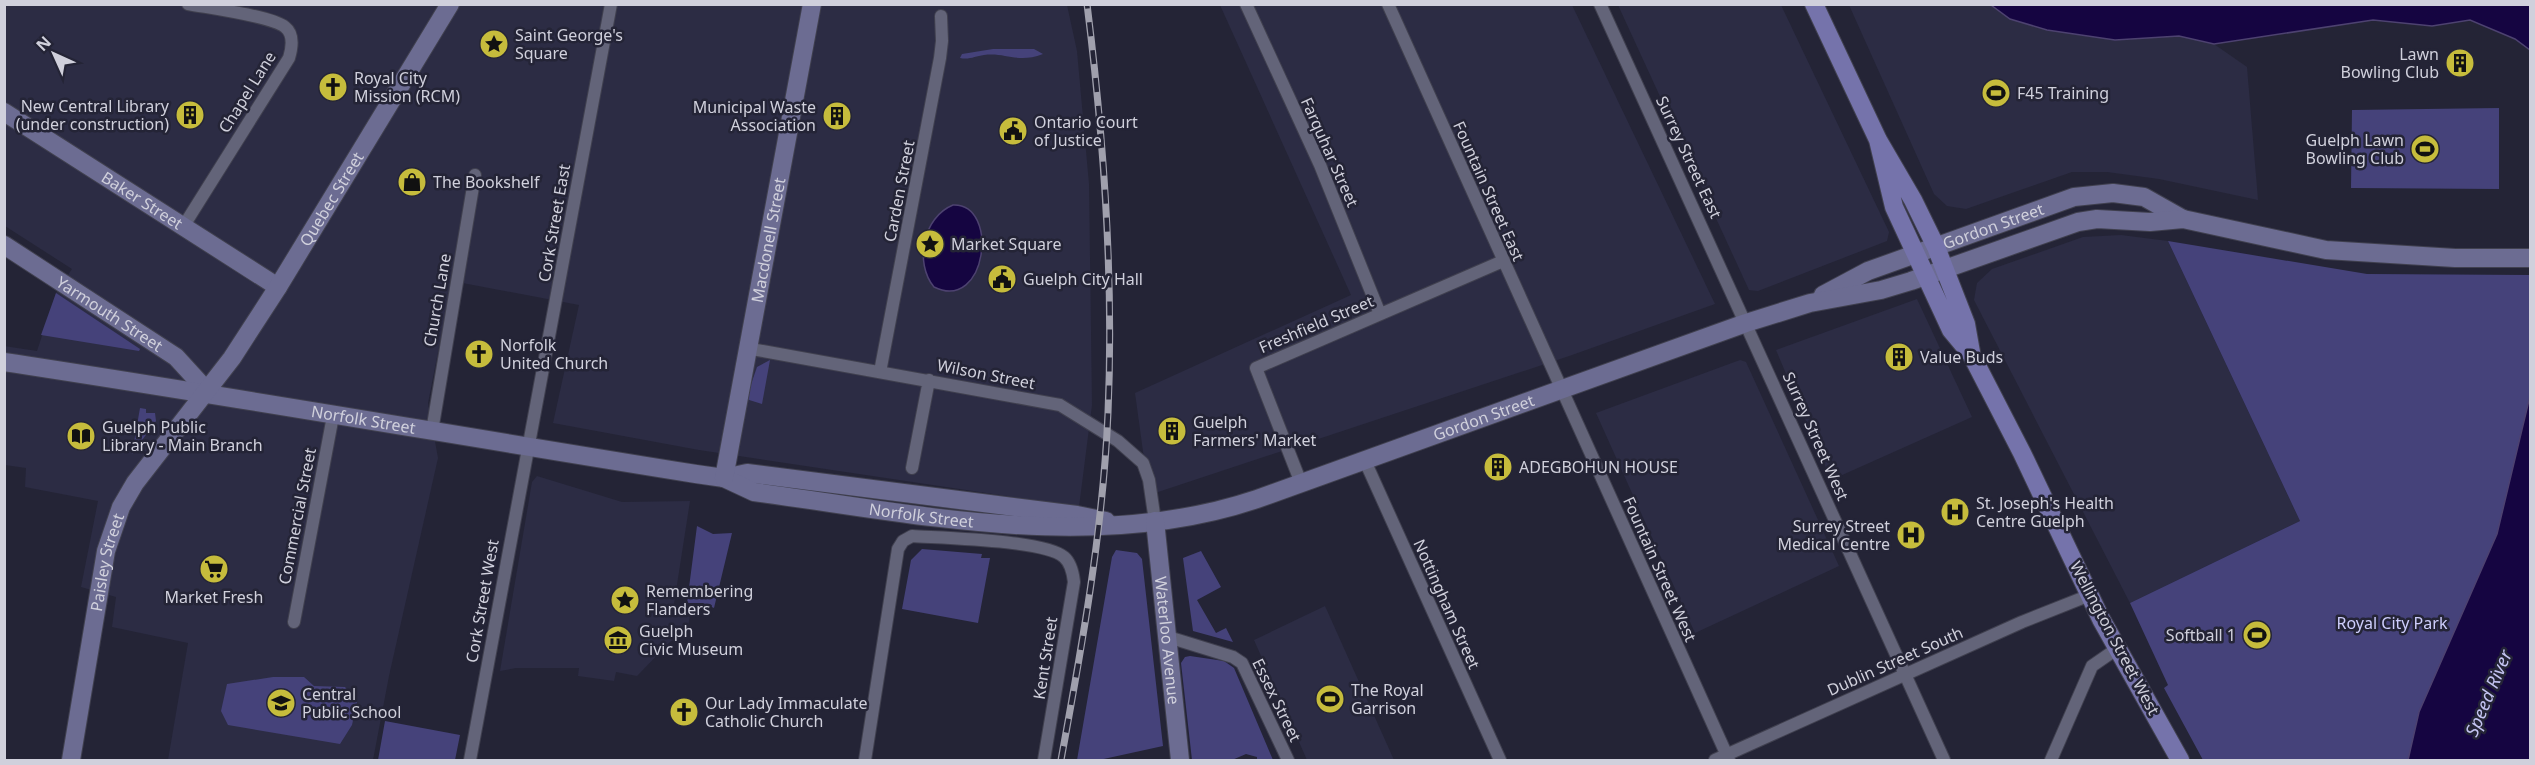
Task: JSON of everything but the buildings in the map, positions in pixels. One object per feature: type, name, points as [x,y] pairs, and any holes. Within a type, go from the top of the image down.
[{"type":"main road","name":"Quebec Street","points":[[208,392],[278,287],[450,4]]},
{"type":"main road","name":"Macdonell Street","points":[[724,478],[746,348],[812,4]]},
{"type":"main road","points":[[1814,4],[1878,140]]},
{"type":"main road","name":"Baker Street","points":[[4,112],[278,287]]},
{"type":"main road","name":"Wellington Street West","points":[[1878,140],[1913,200],[1936,247],[1966,324],[1971,354]]},
{"type":"main road","name":"Wellington Street West","points":[[1878,140],[1894,207],[1926,277],[1952,330],[1971,354],[2022,453],[2090,595],[2180,760]]},
{"type":"main road","name":"Gordon Street","points":[[1810,303],[1868,271],[1917,253],[2074,197],[2114,193],[2144,197],[2183,219],[2326,250],[2455,258],[2530,258]]},
{"type":"main road","name":"Gordon Street","points":[[1155,521],[1195,517],[1227,509],[1746,323],[1810,303],[1881,290],[1926,277],[2078,222],[2097,219],[2150,222],[2183,219]]},
{"type":"main road","name":"Yarmouth Street","points":[[4,245],[176,357],[208,392]]},
{"type":"main road","name":"Norfolk Street","points":[[4,362],[208,392],[333,416],[724,478],[747,473],[1077,515],[1123,525],[1155,521]]},
{"type":"main road","name":"Paisley Street","points":[[71,760],[106,551],[116,519],[135,483],[208,392]]},
{"type":"main road","name":"Waterloo Avenue","points":[[1155,521],[1165,636],[1180,760]]},
{"type":"street","name":"Chapel Lane","points":[[183,227],[289,58],[291,49],[290,33],[284,26],[268,20],[189,4]]},
{"type":"street","name":"Cork Street East","points":[[527,447],[611,4]]},
{"type":"street","name":"Farquhar Street","points":[[1245,4],[1320,165],[1380,314]]},
{"type":"street","name":"Fountain Street East","points":[[1388,4],[1561,391]]},
{"type":"street","name":"Surrey Street East","points":[[1600,4],[1746,323]]},
{"type":"street","name":"Carden Street","points":[[880,372],[936,81],[942,41],[940,16]]},
{"type":"street","name":"Church Lane","points":[[432,431],[475,175]]},
{"type":"street","name":"Freshfield Street","points":[[1301,483],[1256,368],[1503,261]]},
{"type":"street","name":"Surrey Street West","points":[[1746,323],[1944,760]]},
{"type":"street","name":"Wilson Street","points":[[746,348],[1060,405],[1134,452],[1143,463],[1149,480],[1155,521]]},
{"type":"street","points":[[912,468],[929,380]]},
{"type":"street","name":"Fountain Street West","points":[[1561,391],[1724,759]]},
{"type":"street","name":"Commercial Street","points":[[294,622],[333,416]]},
{"type":"street","name":"Cork Street West","points":[[470,760],[527,447]]},
{"type":"street","name":"Nottingham Street","points":[[1365,461],[1500,760]]},
{"type":"street","name":"Kent Street","points":[[865,760],[898,549],[903,541],[912,536],[1027,546],[1058,553],[1069,562],[1074,582],[1044,760]]},
{"type":"street","name":"Dublin Street South","points":[[1724,759],[1905,674],[2064,604],[2090,595]]},
{"type":"street","name":"Essex Street","points":[[1165,636],[1233,657],[1242,663],[1288,760]]},
{"type":"street","points":[[2051,760],[2092,666],[2118,648]]},
{"type":"shaded area","points":[[5,5],[1067,5],[1077,51],[1089,184],[1092,405],[1079,507],[699,450],[553,423],[579,305],[452,281],[428,403],[438,458],[389,676],[373,760],[168,760],[188,643],[112,627],[116,597],[81,587],[98,501],[25,487],[26,468],[5,465],[4,346],[37,351],[56,293],[72,269],[5,226]]},
{"type":"shaded area","points":[[1220,5],[1572,5],[1715,304],[1572,355],[1149,495],[1135,393],[1351,295]]},
{"type":"shaded area","points":[[1618,5],[1781,5],[1889,232],[1887,241],[1758,291],[1749,290]]},
{"type":"shaded area","points":[[1849,5],[1991,5],[2010,19],[2047,30],[2115,40],[2179,36],[2214,44],[2247,67],[2258,200],[2159,179],[2107,172],[2072,172],[1966,209],[1947,206],[1934,194]]},
{"type":"shaded area","points":[[2121,235],[2168,241],[2300,521],[2130,603],[1974,300],[1977,283],[1992,269],[2083,237]]},
{"type":"shaded area","points":[[1917,299],[1972,417],[1831,480],[1776,350]]},
{"type":"shaded area","points":[[1740,360],[1746,362],[1839,566],[1695,633],[1596,413]]},
{"type":"shaded area","points":[[537,476],[622,502],[690,501],[674,604],[681,614],[690,616],[686,636],[671,641],[637,676],[616,672],[614,681],[578,676],[579,668],[516,668],[500,671],[532,482]]},
{"type":"shaded area","points":[[1325,606],[1394,760],[1307,760],[1254,640]]},
{"type":"green space","points":[[993,49],[1034,49],[1043,54],[1026,58],[981,55],[967,59],[960,58],[962,54]]},
{"type":"green space","name":"Guelph Lawn Bowling Club","points":[[2499,108],[2499,189],[2351,188],[2352,110]]},
{"type":"green space","name":"Royal City Park","points":[[2168,241],[2367,274],[2530,275],[2530,760],[2203,760],[2164,688],[2168,685],[2130,603],[2300,521]]},
{"type":"green space","points":[[56,293],[140,349],[139,351],[41,335]]},
{"type":"green space","points":[[770,360],[762,404],[746,399],[757,367]]},
{"type":"green space","points":[[140,408],[146,409],[146,413],[155,413],[156,421],[132,454]]},
{"type":"green space","points":[[697,526],[713,534],[732,533],[714,608],[703,603],[687,603]]},
{"type":"green space","points":[[922,549],[982,554],[981,558],[990,558],[978,623],[902,609],[911,560]]},
{"type":"green space","points":[[1116,550],[1137,553],[1142,559],[1163,746],[1099,760],[1077,760],[1112,557]]},
{"type":"green space","points":[[1201,551],[1221,587],[1197,600],[1216,633],[1226,628],[1233,642],[1193,631],[1183,558]]},
{"type":"green space","points":[[1185,657],[1224,661],[1234,668],[1273,760],[1257,760],[1257,757],[1246,754],[1232,760],[1192,760],[1181,663]]},
{"type":"green space","points":[[273,677],[304,677],[314,686],[345,687],[357,702],[352,725],[340,744],[228,725],[221,711],[227,684]]},
{"type":"green space","points":[[385,721],[460,735],[455,760],[378,760]]},
{"type":"water","points":[[1991,5],[2530,5],[2530,50],[2515,39],[2470,20],[2432,26],[2373,20],[2214,44],[2179,36],[2115,40],[2047,30],[2010,19]]},
{"type":"water","points":[[953,205],[968,209],[977,221],[982,237],[981,255],[976,272],[966,285],[952,291],[934,287],[924,266],[923,254],[929,230],[935,219]]},
{"type":"water","name":"Speed River","points":[[2530,396],[2530,760],[2408,760],[2419,712],[2497,534]]},
{"type":"railway","points":[[1061,760],[1084,631],[1102,501],[1110,362],[1103,157],[1087,4]]},
{"type":"place","name":"Saint George's Square","points":[[494,44]]},
{"type":"place","name":"Lawn Bowling Club","points":[[2460,63]]},
{"type":"place","name":"Royal City Mission (RCM)","points":[[333,87]]},
{"type":"place","name":"F45 Training","points":[[1996,93]]},
{"type":"place","name":"New Central Library (under construction)","points":[[190,115]]},
{"type":"place","name":"Municipal Waste Association","points":[[837,116]]},
{"type":"place","name":"Ontario Court of Justice","points":[[1013,131]]},
{"type":"place","name":"Guelph Lawn Bowling Club","points":[[2425,149]]},
{"type":"place","name":"The Bookshelf","points":[[412,182]]},
{"type":"place","name":"Market Square","points":[[930,244]]},
{"type":"place","name":"Guelph City Hall","points":[[1002,279]]},
{"type":"place","name":"Norfolk United Church","points":[[479,354]]},
{"type":"place","name":"Value Buds","points":[[1899,357]]},
{"type":"place","name":"Guelph Farmers' Market","points":[[1172,431]]},
{"type":"place","name":"Guelph Public Library - Main Branch","points":[[81,436]]},
{"type":"place","name":"ADEGBOHUN HOUSE","points":[[1498,467]]},
{"type":"place","name":"St. Joseph's Health Centre Guelph","points":[[1955,512]]},
{"type":"place","name":"Surrey Street Medical Centre","points":[[1911,535]]},
{"type":"place","name":"Market Fresh","points":[[214,569]]},
{"type":"place","name":"Remembering Flanders","points":[[625,600]]},
{"type":"place","name":"Softball 1","points":[[2257,635]]},
{"type":"place","name":"Guelph Civic Museum","points":[[618,640]]},
{"type":"place","name":"The Royal Garrison","points":[[1330,699]]},
{"type":"place","name":"Central Public School","points":[[281,703]]},
{"type":"place","name":"Our Lady Immaculate Catholic Church","points":[[684,712]]}]
